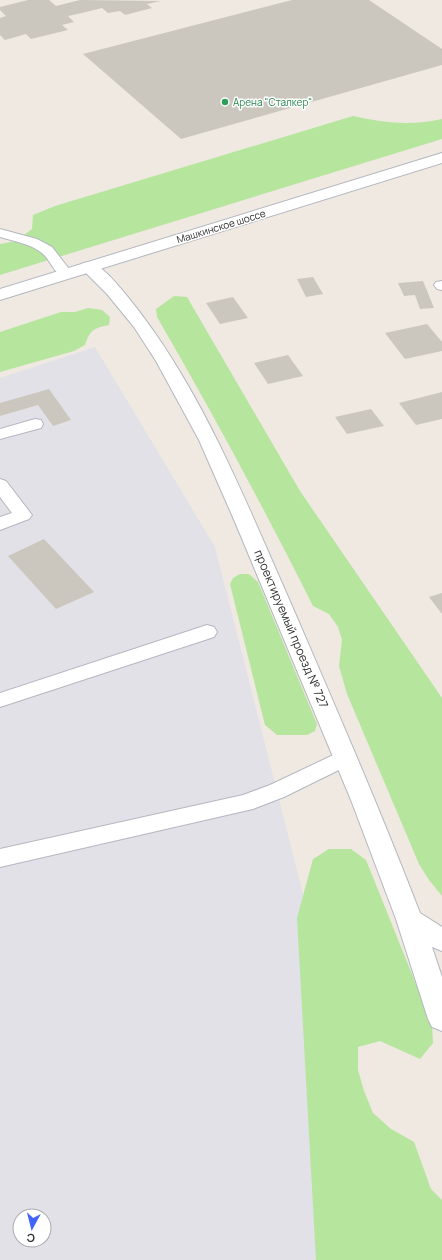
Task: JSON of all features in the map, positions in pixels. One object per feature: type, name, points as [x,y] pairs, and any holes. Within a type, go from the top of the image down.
[{"type":"street","name":"Машкинское шоссе","points":[[0,295],[442,158]]},
{"type":"street","name":"проектируемый проезд № 727","points":[[89,267],[113,290],[148,335],[177,380],[208,441],[245,521],[346,757],[409,920],[442,1018]]},
{"type":"street","points":[[409,920],[442,940]]},
{"type":"lane","points":[[0,233],[32,242],[47,250],[66,274]]},
{"type":"lane","points":[[0,434],[35,424]]},
{"type":"lane","points":[[0,485],[23,515],[0,524]]},
{"type":"lane","points":[[0,700],[207,632]]},
{"type":"lane","points":[[0,858],[246,803],[277,791],[346,757]]},
{"type":"shaded area","points":[[95,347],[215,547],[396,1260],[0,1260],[0,378]]},
{"type":"green space","points":[[353,116],[398,123],[442,119],[442,139],[0,275],[0,244],[16,241],[32,229],[33,215],[55,206]]},
{"type":"green space","points":[[174,296],[187,297],[300,491],[442,698],[442,896],[429,880],[419,864],[347,694],[339,666],[342,640],[338,627],[329,614],[313,606],[237,460],[157,317],[156,309]]},
{"type":"green space","points":[[88,308],[102,310],[110,317],[109,325],[93,330],[85,345],[74,351],[0,372],[0,332],[61,312],[75,312]]},
{"type":"green space","points":[[240,574],[249,574],[258,582],[317,724],[315,731],[307,735],[277,735],[265,725],[230,584],[233,578]]},
{"type":"green space","points":[[329,849],[351,849],[366,860],[432,1024],[433,1043],[420,1059],[380,1041],[358,1047],[358,1070],[364,1091],[373,1113],[391,1129],[414,1142],[431,1189],[442,1200],[442,1260],[316,1260],[297,918],[313,859]]},
{"type":"building","points":[[28,0],[49,0],[56,6],[80,0],[161,1],[147,4],[152,8],[125,15],[120,11],[108,13],[102,8],[68,16],[74,22],[62,25],[68,30],[31,39],[26,34],[5,40],[0,35],[0,18],[6,16],[0,10],[0,7]]},
{"type":"building","name":"Арена \"Сталкер\"","points":[[292,0],[369,0],[442,49],[442,65],[181,139],[83,54]]},
{"type":"building","points":[[313,277],[323,294],[306,297],[297,279]]},
{"type":"building","points":[[423,281],[434,308],[420,309],[415,295],[404,296],[398,283]]},
{"type":"building","points":[[233,297],[248,318],[220,324],[206,303]]},
{"type":"building","points":[[427,324],[442,342],[442,351],[405,359],[385,333]]},
{"type":"building","points":[[288,355],[303,376],[268,384],[254,363]]},
{"type":"building","points":[[49,389],[71,420],[53,426],[38,405],[0,416],[0,403]]},
{"type":"building","points":[[442,392],[442,419],[416,425],[399,403]]},
{"type":"building","points":[[371,409],[384,426],[347,434],[335,417]]},
{"type":"building","points":[[44,539],[94,592],[56,609],[8,556]]},
{"type":"building","points":[[442,593],[442,614],[429,597]]},
{"type":"place","name":"Арена \"Сталкер\"","points":[[225,102]]}]
